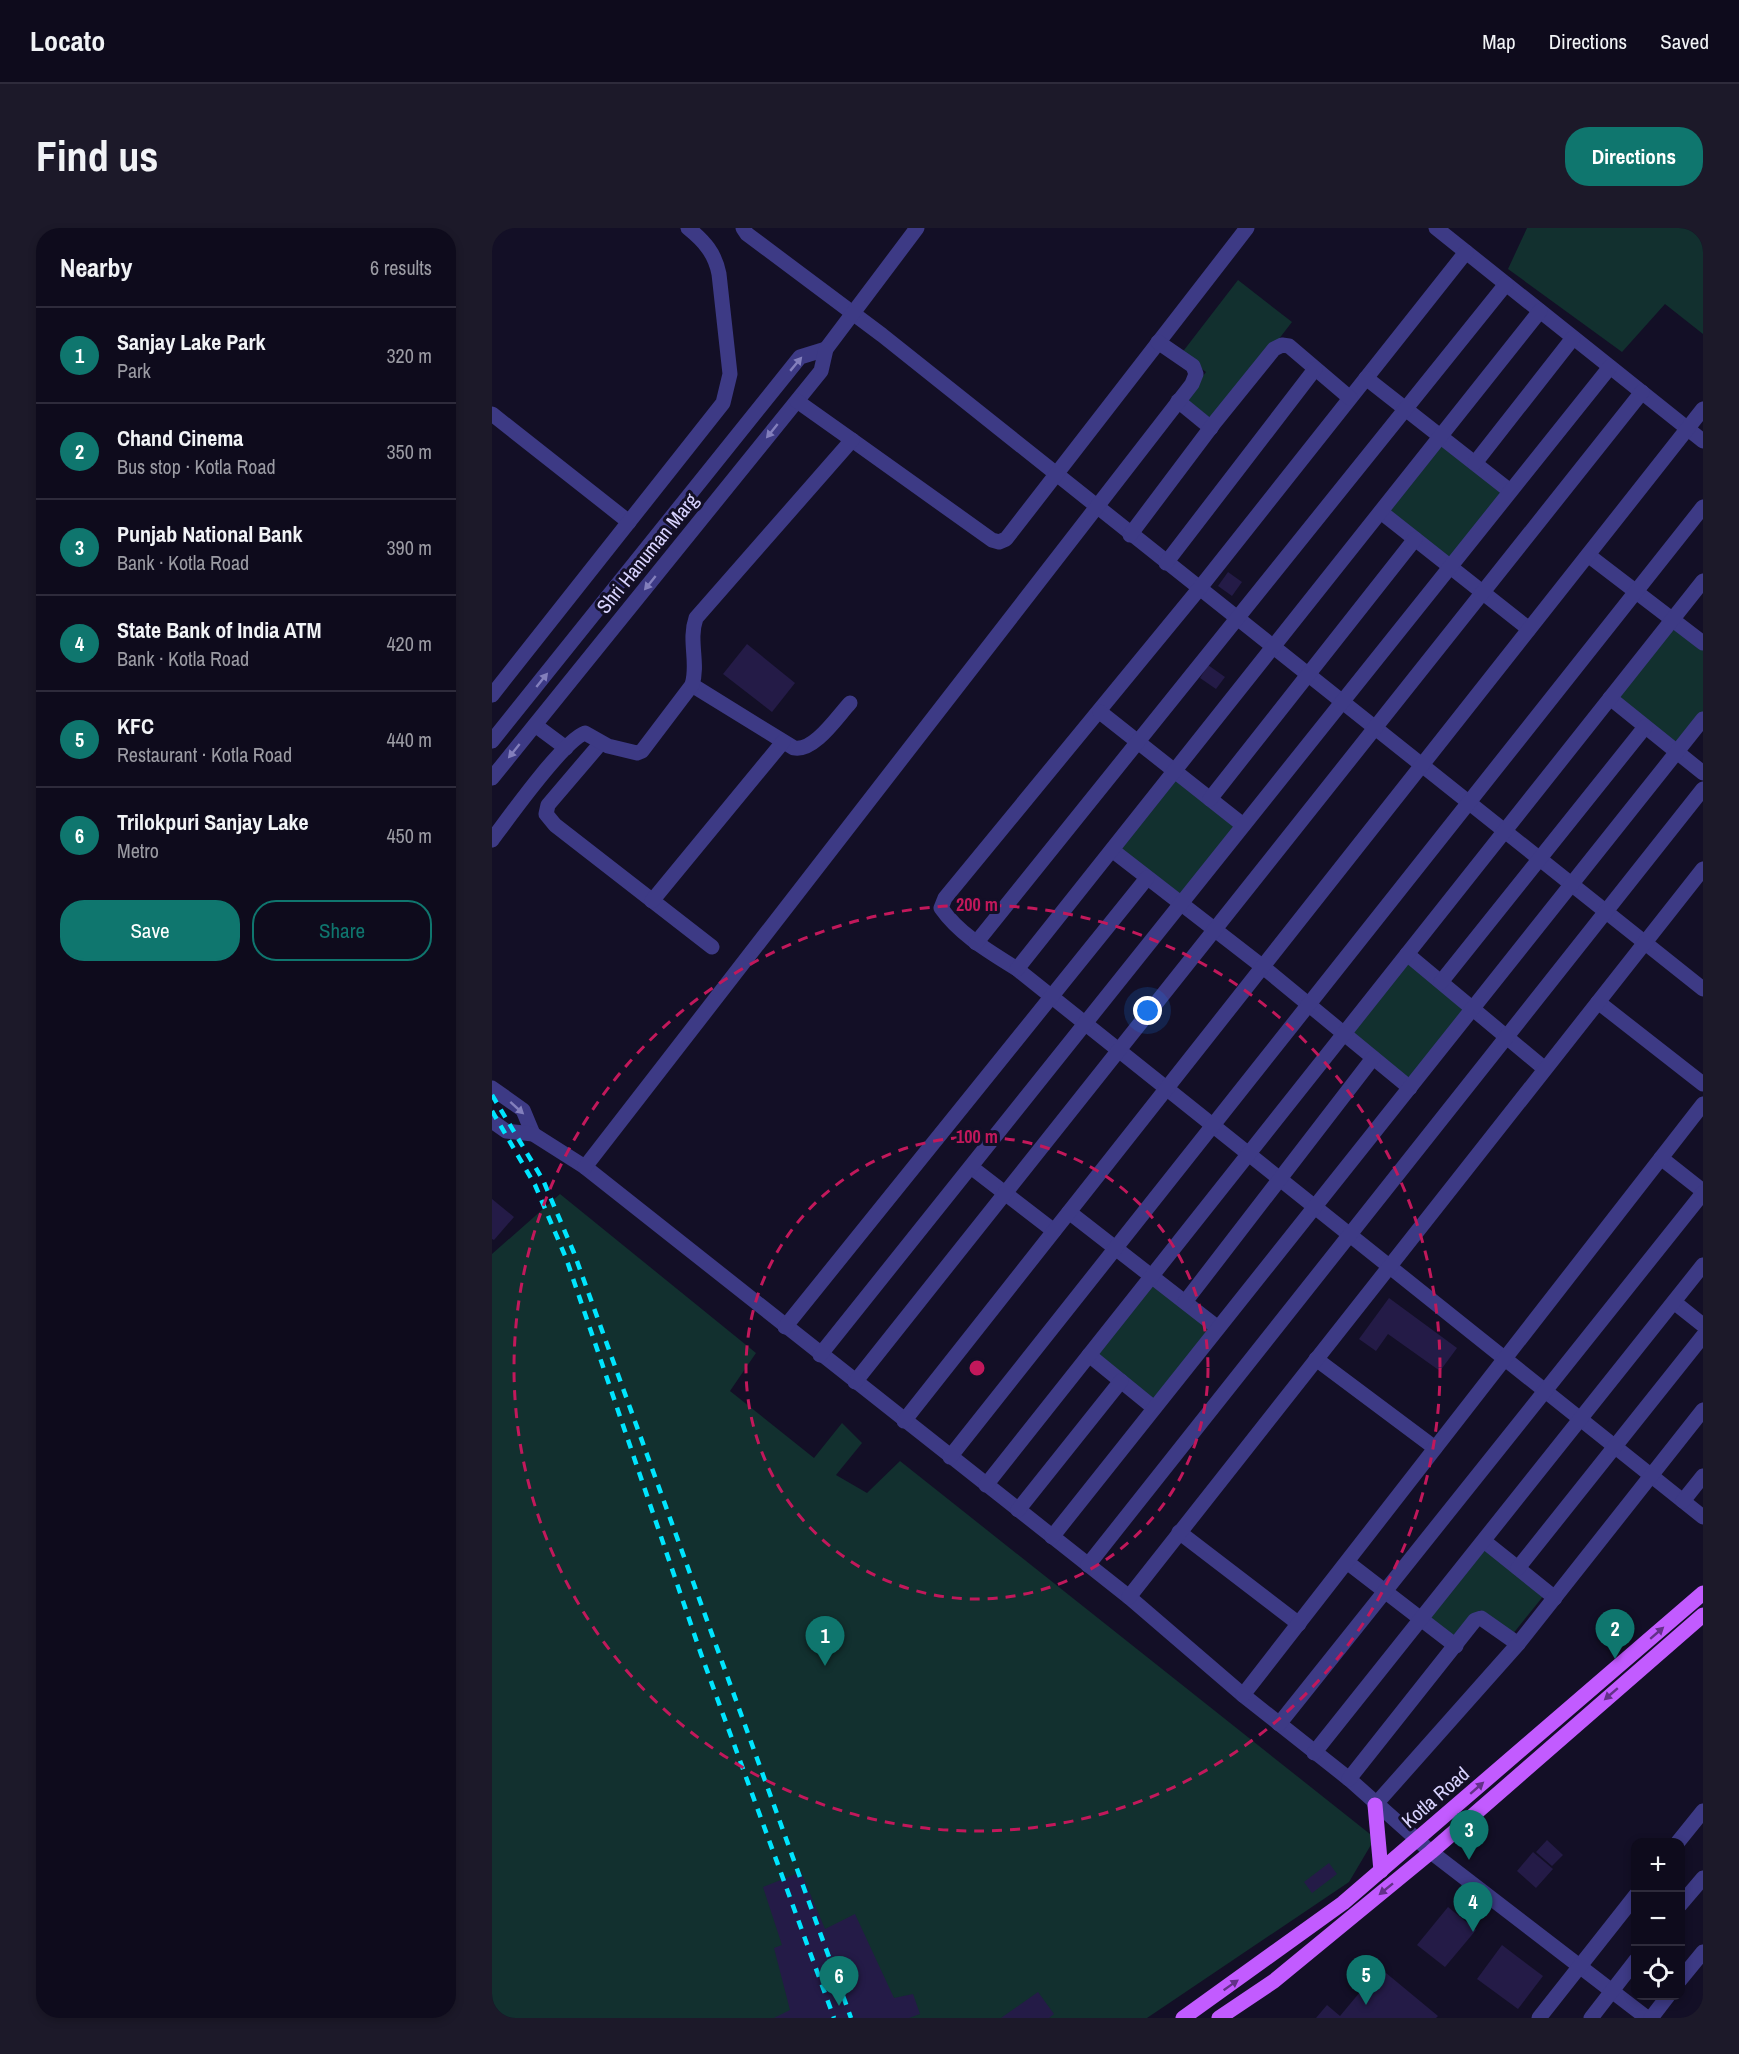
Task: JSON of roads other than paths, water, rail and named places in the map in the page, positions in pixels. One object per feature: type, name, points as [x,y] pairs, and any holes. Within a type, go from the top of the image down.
[{"type":"main road","name":"Kotla Road","points":[[1183,2018],[1292,1941],[1381,1871],[1703,1593]]},
{"type":"main road","name":"Kotla Road","points":[[1219,2018],[1274,1981],[1431,1852],[1703,1615]]},
{"type":"main road","points":[[1375,1804],[1381,1871]]},
{"type":"street","points":[[492,695],[723,403],[729,388],[730,374],[716,259],[704,242],[688,228]]},
{"type":"street","points":[[743,228],[747,234],[852,315],[882,335],[1130,535],[1703,989]]},
{"type":"street","name":"Shri Hanuman Marg","points":[[492,778],[821,371],[826,349],[917,228]]},
{"type":"street","points":[[797,401],[992,540],[999,542],[1006,539],[1054,474],[1247,228]]},
{"type":"street","points":[[1436,228],[1703,441]]},
{"type":"street","points":[[1466,252],[1100,712],[945,898],[941,908],[976,943],[1017,969],[1703,1517]]},
{"type":"street","points":[[976,943],[1506,284]]},
{"type":"street","points":[[1017,969],[1540,311]]},
{"type":"street","points":[[1475,463],[1574,338]]},
{"type":"street","points":[[585,1167],[1197,374],[1193,366],[1158,342]]},
{"type":"street","points":[[1130,535],[1274,349],[1282,345],[1289,346],[1350,398]]},
{"type":"street","name":"Shri Hanuman Marg","points":[[492,741],[800,357],[826,349]]},
{"type":"street","points":[[820,1354],[1610,367]]},
{"type":"street","points":[[1166,563],[1316,369]]},
{"type":"street","points":[[1366,378],[1510,491]]},
{"type":"street","points":[[855,1382],[1642,392]]},
{"type":"street","points":[[1178,401],[1211,428]]},
{"type":"street","points":[[904,1421],[1703,408]]},
{"type":"street","points":[[492,414],[629,522]]},
{"type":"street","points":[[492,840],[525,795],[574,738],[585,733],[600,744],[637,753],[642,751],[692,685],[695,676],[692,634],[696,618],[852,440]]},
{"type":"street","points":[[950,1457],[1703,507]]},
{"type":"street","points":[[1381,512],[1529,629]]},
{"type":"street","points":[[1210,799],[1415,539]]},
{"type":"street","points":[[1588,555],[1703,643]]},
{"type":"street","points":[[986,1485],[1703,581]]},
{"type":"street","points":[[692,685],[783,742],[801,750],[810,745],[850,703]]},
{"type":"street","points":[[1610,698],[1703,773]]},
{"type":"street","points":[[1100,712],[1243,825]]},
{"type":"street","points":[[1052,1537],[1703,719]]},
{"type":"street","points":[[535,725],[566,748]]},
{"type":"street","points":[[1441,982],[1645,727]]},
{"type":"street","points":[[652,901],[783,742]]},
{"type":"street","points":[[600,744],[548,805],[546,814],[555,825],[712,947]]},
{"type":"street","points":[[1088,1565],[1703,789]]},
{"type":"street","points":[[1112,850],[1263,967],[1410,1088]]},
{"type":"street","points":[[1129,1597],[1545,1068],[1702,873]]},
{"type":"street","points":[[785,1327],[1053,998],[1147,878]]},
{"type":"street","points":[[1407,954],[1545,1068]]},
{"type":"street","points":[[1598,1002],[1703,1084]]},
{"type":"street","points":[[1185,1302],[1373,1058]]},
{"type":"street","points":[[492,1088],[523,1110],[532,1134]]},
{"type":"street","points":[[1243,1695],[1703,1104]]},
{"type":"street","points":[[492,1121],[506,1131],[532,1134],[585,1167],[1129,1597],[1243,1695],[1348,1779],[1431,1852],[1610,1992],[1649,2018],[1664,2000]]},
{"type":"street","points":[[1279,1724],[1703,1192],[1661,1158]]},
{"type":"street","points":[[970,1167],[1054,1231]]},
{"type":"street","points":[[1069,1212],[1218,1328]]},
{"type":"street","points":[[1314,1753],[1703,1265]]},
{"type":"street","points":[[1674,1302],[1703,1325]]},
{"type":"street","points":[[1518,1568],[1703,1336]]},
{"type":"street","points":[[1089,1355],[1154,1408]]},
{"type":"street","points":[[1316,1359],[1435,1448]]},
{"type":"street","points":[[1018,1510],[1121,1381]]},
{"type":"street","points":[[1375,1804],[1518,1644],[1703,1410]]},
{"type":"street","points":[[1683,1501],[1703,1476]]},
{"type":"street","points":[[1179,1532],[1299,1624]]},
{"type":"street","points":[[1484,1540],[1555,1598]]},
{"type":"street","points":[[1347,1562],[1456,1646]]},
{"type":"street","points":[[1348,1779],[1475,1620],[1481,1618],[1518,1644]]},
{"type":"street","points":[[1681,1838],[1703,1811]]},
{"type":"street","points":[[1685,1899],[1703,1878]]},
{"type":"street","points":[[1539,2018],[1631,1900]]},
{"type":"street","points":[[1685,1974],[1703,1952]]},
{"type":"street","points":[[1591,2018],[1631,1965]]},
{"type":"railway","points":[[492,1095],[543,1180],[574,1253],[851,2018]]},
{"type":"railway","points":[[492,1111],[535,1185],[566,1258],[701,1654],[834,2018]]},
{"type":"place","name":"Chand Cinema","points":[[1615,1659]]},
{"type":"place","name":"Sanjay Lake Park","points":[[825,1666]]},
{"type":"place","name":"Punjab National Bank","points":[[1469,1860]]},
{"type":"place","name":"State Bank of India ATM","points":[[1473,1932]]},
{"type":"place","name":"KFC","points":[[1366,2005]]},
{"type":"place","name":"Trilokpuri Sanjay Lake","points":[[839,2006]]}]
